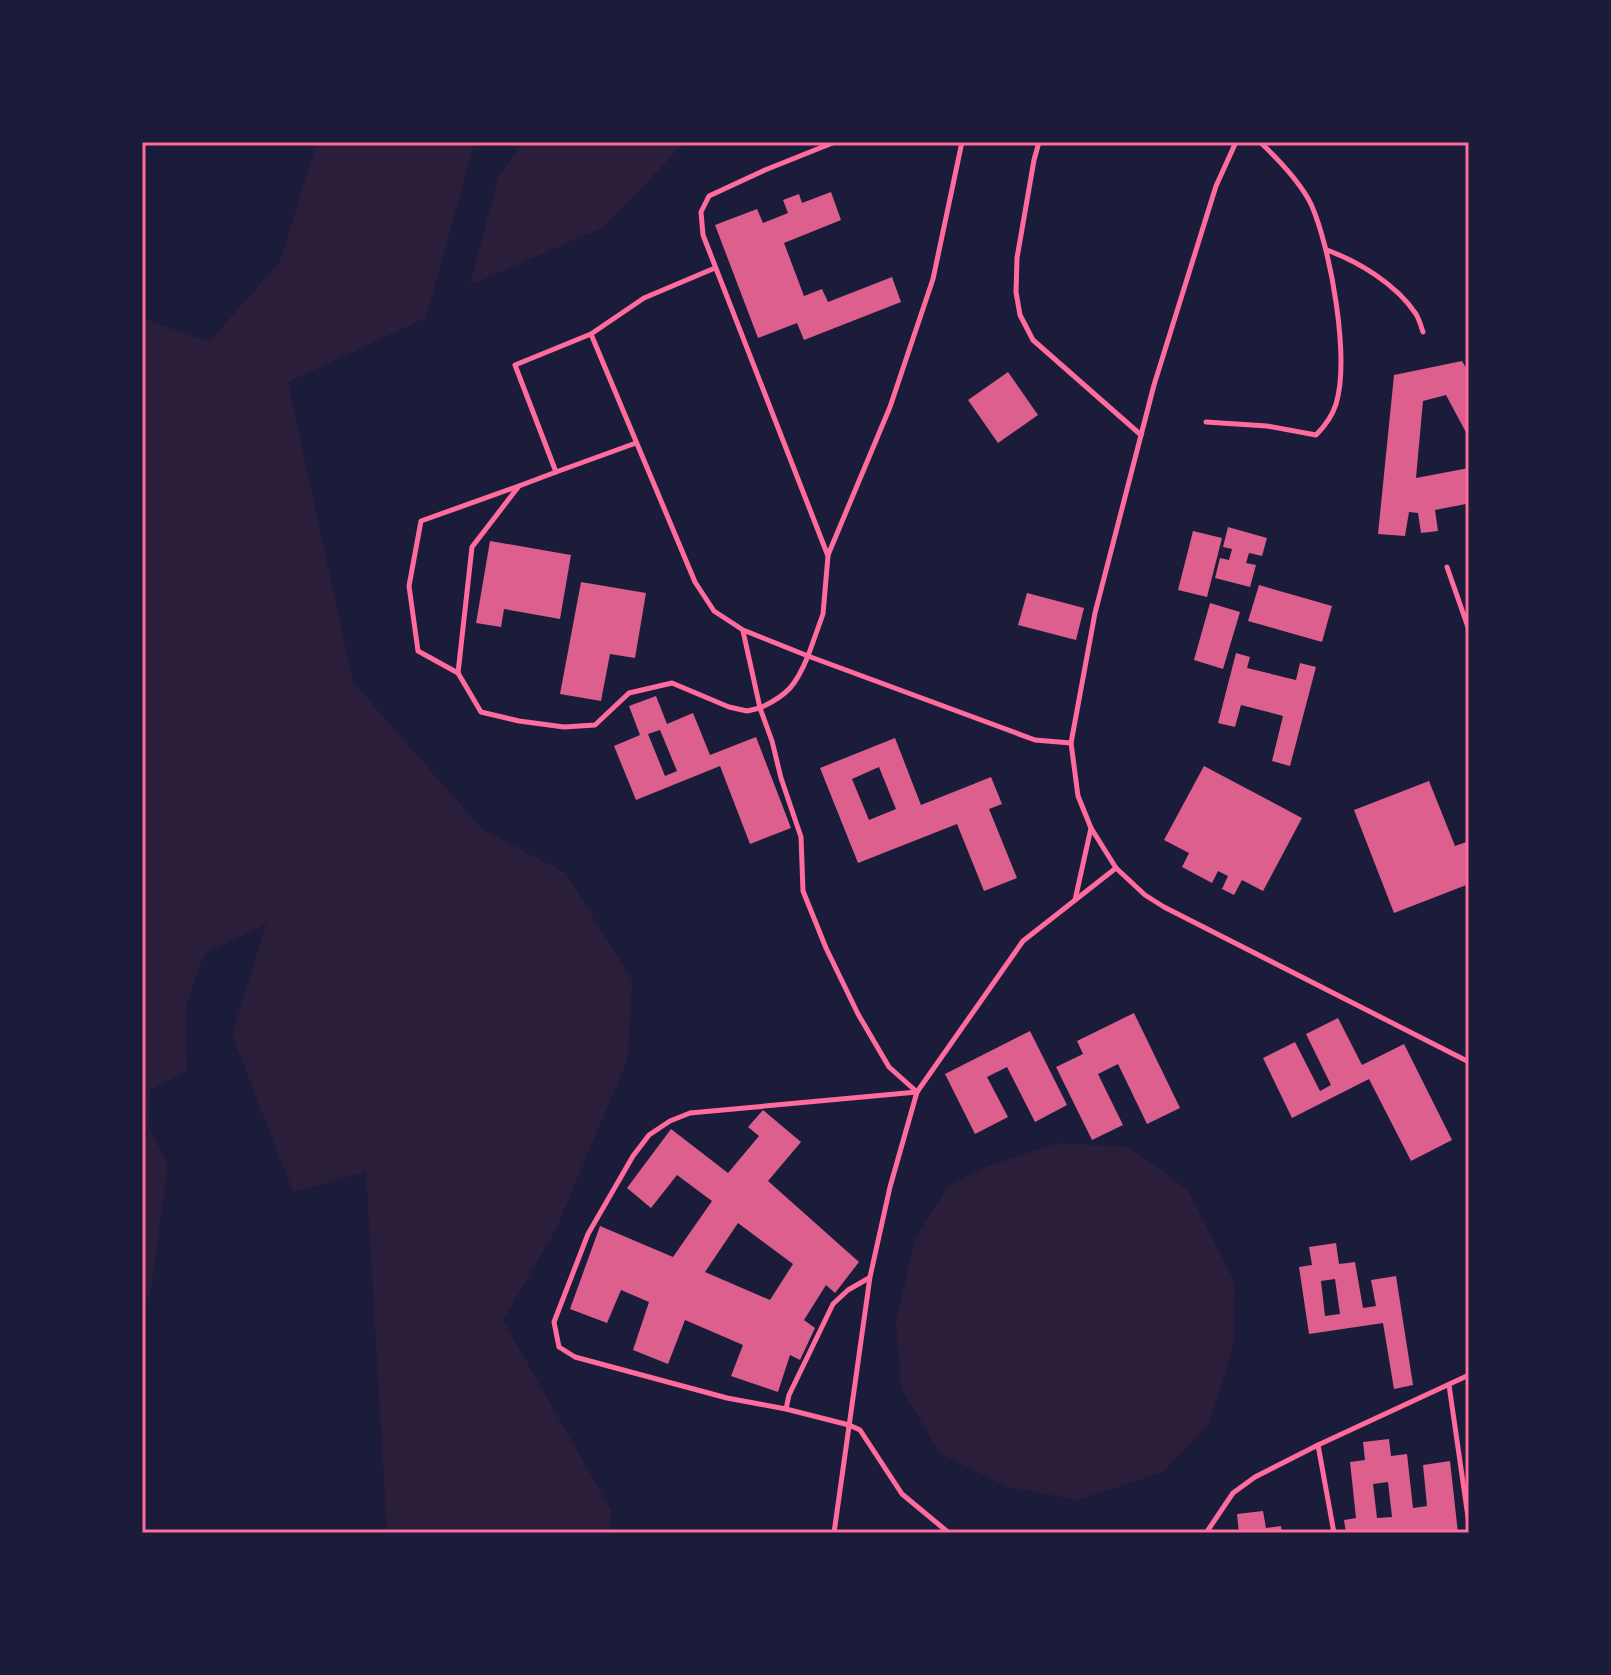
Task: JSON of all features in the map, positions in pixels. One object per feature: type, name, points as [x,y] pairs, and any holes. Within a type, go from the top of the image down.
[{"type":"lane","points":[[828,556],[715,268],[703,235],[701,212],[709,196],[835,142]]},
{"type":"lane","points":[[636,443],[421,521],[409,586],[418,651],[458,673],[481,712],[564,727],[595,725],[629,693],[672,683],[729,707],[747,711],[781,698],[787,691],[801,671],[823,614],[828,556],[890,407],[933,279],[962,142]]},
{"type":"lane","points":[[1039,142],[1017,258],[1016,292],[1020,315],[1033,340],[1141,435]]},
{"type":"lane","points":[[1236,142],[1216,186],[1154,385],[1095,613],[1071,743],[1078,796],[1091,828],[1116,868],[1145,895],[1469,1062]]},
{"type":"lane","points":[[1206,422],[1267,426],[1316,435],[1330,421],[1336,403],[1341,356],[1326,250],[1310,202],[1281,162],[1260,142]]},
{"type":"lane","points":[[1326,250],[1346,257],[1393,288],[1417,315],[1423,332]]},
{"type":"lane","points":[[556,472],[515,365],[591,334],[644,298],[715,268]]},
{"type":"lane","points":[[591,334],[695,582],[714,611],[743,630],[1035,740],[1071,743]]},
{"type":"lane","points":[[458,673],[472,547],[519,486]]},
{"type":"lane","points":[[1447,567],[1469,630]]},
{"type":"lane","points":[[743,630],[760,708],[801,837],[803,891],[858,1014],[889,1067],[917,1092]]},
{"type":"lane","points":[[1074,901],[1091,828]]},
{"type":"lane","points":[[834,1533],[870,1277],[890,1187],[917,1092],[1023,941],[1116,868]]},
{"type":"lane","points":[[917,1092],[690,1113],[670,1121],[649,1135],[633,1156],[588,1234],[554,1322],[559,1347],[575,1357],[860,1430],[902,1494],[949,1533]]},
{"type":"lane","points":[[786,1409],[789,1395],[833,1304],[848,1290],[870,1277]]},
{"type":"lane","points":[[1206,1533],[1233,1493],[1255,1477],[1469,1375]]},
{"type":"lane","points":[[1449,1385],[1469,1524]]},
{"type":"lane","points":[[1318,1445],[1334,1533]]},
{"type":"shaded area","points":[[317,142],[477,142],[426,318],[288,382],[353,682],[483,830],[566,873],[632,980],[628,1058],[556,1229],[503,1320],[612,1512],[608,1533],[387,1533],[366,1172],[293,1192],[232,1035],[266,924],[204,954],[186,1007],[187,1071],[150,1090],[149,1127],[168,1165],[150,1297],[142,1299],[142,318],[209,342],[280,261]]},
{"type":"shaded area","points":[[523,142],[685,142],[604,227],[470,285],[498,178]]},
{"type":"shaded area","points":[[1057,1143],[1129,1147],[1188,1190],[1235,1283],[1234,1343],[1209,1424],[1163,1472],[1078,1500],[1008,1487],[940,1453],[901,1388],[896,1321],[915,1239],[949,1185],[988,1166]]},
{"type":"building","points":[[831,192],[841,220],[784,243],[804,296],[822,289],[828,302],[892,277],[901,302],[804,340],[797,323],[758,338],[715,225],[757,209],[763,223],[788,213],[783,200],[799,194],[802,203]]},
{"type":"building","points":[[1462,361],[1469,373],[1469,438],[1446,395],[1423,401],[1416,478],[1469,468],[1469,510],[1466,504],[1435,510],[1438,531],[1421,533],[1418,513],[1409,512],[1405,536],[1378,534],[1394,375]]},
{"type":"building","points":[[1008,372],[1038,415],[998,443],[968,400]]},
{"type":"building","points":[[1228,527],[1267,538],[1262,556],[1249,553],[1246,563],[1256,565],[1250,587],[1215,578],[1220,558],[1229,560],[1232,549],[1223,547]]},
{"type":"building","points":[[1193,531],[1222,538],[1207,597],[1178,590]]},
{"type":"building","points":[[490,541],[571,555],[560,619],[504,609],[501,627],[476,623]]},
{"type":"building","points":[[581,582],[646,593],[635,658],[610,654],[601,701],[560,694]]},
{"type":"building","points":[[1259,585],[1332,606],[1322,642],[1248,621]]},
{"type":"building","points":[[1027,593],[1084,608],[1076,640],[1018,625]]},
{"type":"building","points":[[1210,603],[1240,612],[1223,669],[1194,660]]},
{"type":"building","points":[[1236,653],[1250,657],[1247,668],[1296,680],[1300,663],[1316,667],[1290,766],[1272,761],[1283,716],[1241,705],[1235,727],[1218,723]]},
{"type":"building","points":[[656,696],[667,724],[693,713],[710,755],[756,737],[791,828],[750,844],[720,766],[636,800],[614,746],[640,735],[629,706]],"holes":[[[660,730],[677,771],[665,776],[648,734]]]},
{"type":"building","points":[[895,738],[921,805],[991,777],[1002,804],[989,809],[1017,878],[984,891],[957,824],[858,863],[820,768]],"holes":[[[879,767],[896,809],[869,820],[852,779]]]},
{"type":"building","points":[[1204,766],[1302,818],[1263,891],[1242,880],[1234,895],[1222,889],[1228,876],[1218,871],[1212,883],[1182,867],[1189,853],[1164,840]]},
{"type":"building","points":[[1429,781],[1455,846],[1469,841],[1469,884],[1394,913],[1354,810]]},
{"type":"building","points":[[1134,1013],[1180,1108],[1147,1124],[1118,1064],[1098,1074],[1123,1125],[1092,1140],[1056,1067],[1083,1054],[1077,1041]]},
{"type":"building","points":[[1338,1018],[1362,1065],[1404,1044],[1452,1140],[1411,1161],[1369,1079],[1292,1118],[1263,1058],[1295,1042],[1320,1091],[1331,1085],[1306,1034]]},
{"type":"building","points":[[1030,1031],[1067,1105],[1035,1122],[1007,1067],[987,1077],[1008,1117],[975,1134],[945,1074]]},
{"type":"building","points":[[763,1110],[801,1142],[768,1181],[859,1262],[835,1293],[826,1285],[804,1320],[815,1328],[800,1360],[790,1355],[778,1392],[731,1376],[743,1345],[685,1320],[668,1364],[633,1350],[649,1302],[621,1290],[607,1323],[570,1309],[600,1226],[673,1257],[712,1201],[677,1175],[651,1208],[627,1188],[671,1129],[728,1173],[759,1136],[748,1127]],"holes":[[[738,1223],[793,1264],[770,1300],[705,1272]]]},
{"type":"building","points":[[1336,1243],[1339,1264],[1355,1262],[1363,1308],[1376,1306],[1371,1280],[1396,1276],[1413,1385],[1394,1389],[1383,1323],[1309,1334],[1299,1267],[1312,1265],[1309,1247]],"holes":[[[1335,1279],[1340,1314],[1325,1316],[1321,1281]]]},
{"type":"building","points":[[1389,1439],[1391,1456],[1407,1454],[1413,1508],[1427,1506],[1423,1465],[1450,1461],[1458,1533],[1346,1533],[1344,1520],[1356,1518],[1350,1462],[1365,1460],[1363,1442]],"holes":[[[1388,1482],[1392,1517],[1377,1518],[1373,1484]]]},
{"type":"building","points":[[1263,1511],[1266,1528],[1281,1526],[1282,1533],[1239,1533],[1237,1514]]}]
